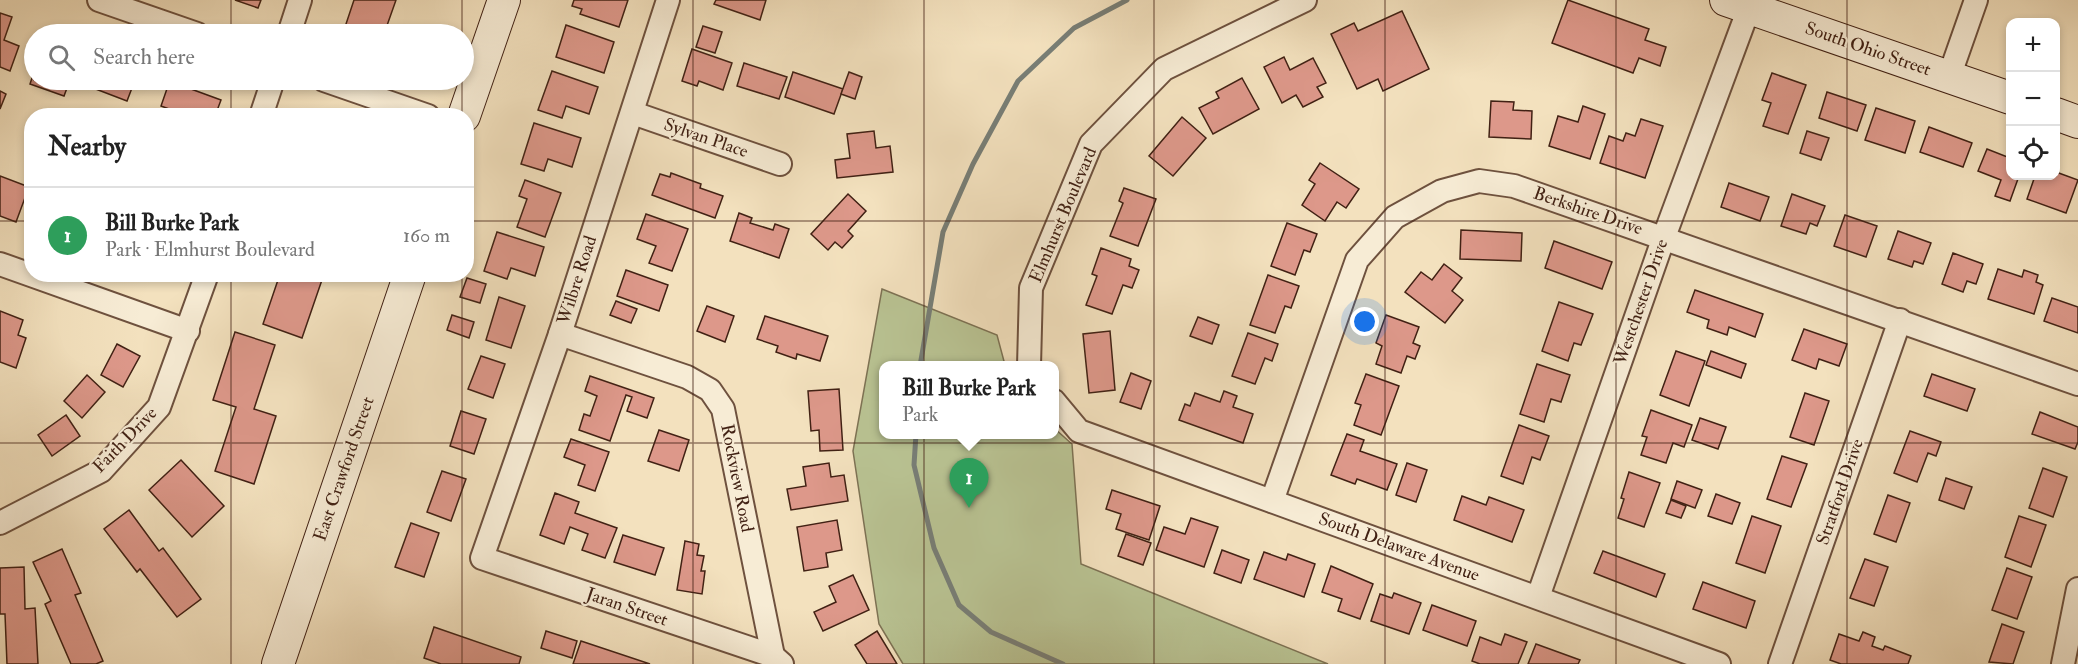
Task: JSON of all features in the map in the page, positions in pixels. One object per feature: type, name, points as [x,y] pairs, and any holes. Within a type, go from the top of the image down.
[{"type":"street","points":[[99,0],[168,24]]},
{"type":"street","points":[[292,24],[300,0]]},
{"type":"street","points":[[474,87],[504,0]]},
{"type":"street","name":"Wilbre Road","points":[[482,558],[560,334],[669,0]]},
{"type":"street","name":"Elmhurst Boulevard","points":[[1029,361],[1031,288],[1091,144],[1164,69],[1305,0]]},
{"type":"street","points":[[1949,77],[1976,0]]},
{"type":"street","name":"South Ohio Street","points":[[1738,4],[2006,97]]},
{"type":"street","name":"Westchester Drive","points":[[1538,597],[1664,237],[1738,4]]},
{"type":"street","points":[[264,108],[270,90]]},
{"type":"street","points":[[353,90],[405,108]]},
{"type":"street","points":[[467,108],[473,90]]},
{"type":"street","name":"Sylvan Place","points":[[633,113],[780,164]]},
{"type":"street","points":[[2060,116],[2078,122]]},
{"type":"street","name":"Berkshire Drive","points":[[1272,501],[1357,260],[1395,217],[1442,191],[1479,181],[1514,186],[2078,384]]},
{"type":"street","points":[[0,264],[24,273]]},
{"type":"street","points":[[51,282],[188,331]]},
{"type":"street","name":"Faith Drive","points":[[0,523],[101,471],[159,407],[204,282]]},
{"type":"street","name":"East Crawford Street","points":[[278,664],[407,282]]},
{"type":"street","name":"Stratford Drive","points":[[1780,664],[1900,320]]},
{"type":"street","name":"Rockview Road","points":[[560,334],[687,377],[710,390],[723,409],[777,660]]},
{"type":"street","name":"South Delaware Avenue","points":[[1059,407],[1079,431],[1719,664]]},
{"type":"street","name":"Jaran Street","points":[[482,558],[777,660]]},
{"type":"street","points":[[2062,664],[2078,589]]},
{"type":"green space","points":[[882,289],[997,335],[1004,361],[879,361],[879,439],[1059,439],[1059,433],[1072,444],[1081,564],[1328,664],[903,664],[879,624],[853,451]]},
{"type":"building","points":[[235,0],[261,0],[258,8]]},
{"type":"building","points":[[354,0],[396,0],[388,24],[346,24]]},
{"type":"building","points":[[574,0],[628,0],[619,27],[580,14],[582,9],[572,6]]},
{"type":"building","points":[[716,0],[766,0],[760,20],[714,4]]},
{"type":"building","points":[[1568,0],[1649,29],[1645,40],[1666,47],[1660,66],[1639,58],[1633,73],[1552,43]]},
{"type":"building","points":[[1402,11],[1429,69],[1383,91],[1378,79],[1357,89],[1331,34],[1354,23],[1358,31]]},
{"type":"building","points":[[0,13],[12,17],[4,40],[19,46],[10,71],[0,67]]},
{"type":"building","points":[[566,25],[614,42],[604,73],[556,57]]},
{"type":"building","points":[[703,26],[722,32],[715,53],[696,47]]},
{"type":"building","points":[[692,49],[732,63],[723,90],[699,81],[697,86],[682,81]]},
{"type":"building","points":[[1284,57],[1290,70],[1313,58],[1326,83],[1317,87],[1323,97],[1303,107],[1296,95],[1282,103],[1264,67]]},
{"type":"building","points":[[744,63],[787,77],[779,99],[737,86]]},
{"type":"building","points":[[552,71],[598,87],[589,114],[566,106],[562,118],[538,110]]},
{"type":"building","points":[[793,72],[843,89],[834,114],[785,97]]},
{"type":"building","points":[[849,72],[862,77],[855,99],[841,94]]},
{"type":"building","points":[[1772,73],[1806,85],[1788,134],[1763,126],[1771,103],[1762,100]]},
{"type":"building","points":[[1242,78],[1259,109],[1213,134],[1199,108],[1219,98],[1216,92]]},
{"type":"building","points":[[47,90],[66,90],[64,96]]},
{"type":"building","points":[[98,90],[131,90],[127,101]]},
{"type":"building","points":[[167,90],[194,90],[221,100],[218,108],[166,108],[161,106]]},
{"type":"building","points":[[0,91],[6,94],[0,109]]},
{"type":"building","points":[[1827,92],[1866,105],[1857,131],[1819,118]]},
{"type":"building","points":[[1491,101],[1514,102],[1513,110],[1532,111],[1531,139],[1489,137]]},
{"type":"building","points":[[1583,106],[1605,114],[1590,159],[1549,146],[1558,116],[1578,122]]},
{"type":"building","points":[[1876,108],[1915,121],[1905,153],[1865,140]]},
{"type":"building","points":[[1182,117],[1206,138],[1173,176],[1149,156]]},
{"type":"building","points":[[1641,119],[1663,126],[1645,178],[1600,163],[1609,136],[1623,141],[1626,133],[1635,136]]},
{"type":"building","points":[[534,123],[581,138],[572,167],[548,159],[544,171],[521,164]]},
{"type":"building","points":[[1929,127],[1972,143],[1963,167],[1920,152]]},
{"type":"building","points":[[874,131],[876,148],[890,146],[893,172],[837,178],[835,160],[850,158],[847,134]]},
{"type":"building","points":[[1807,131],[1829,138],[1821,160],[1800,153]]},
{"type":"building","points":[[1987,149],[2006,156],[2006,180],[2018,180],[2010,201],[1995,196],[2001,180],[1978,171]]},
{"type":"building","points":[[1320,163],[1359,189],[1346,208],[1337,202],[1325,221],[1302,205],[1315,184],[1309,180]]},
{"type":"building","points":[[671,173],[701,184],[700,188],[723,196],[715,218],[652,195],[660,174],[670,177]]},
{"type":"building","points":[[2060,173],[2078,180],[2066,213],[2027,199],[2034,180],[2060,180]]},
{"type":"building","points":[[0,176],[24,185],[24,200],[16,222],[0,216]]},
{"type":"building","points":[[525,180],[561,193],[545,237],[517,227],[527,199],[519,196]]},
{"type":"building","points":[[1729,183],[1769,197],[1760,221],[1721,207]]},
{"type":"building","points":[[1124,188],[1156,199],[1138,246],[1110,236],[1123,203],[1119,201]]},
{"type":"building","points":[[848,194],[866,211],[848,231],[853,236],[842,248],[835,242],[828,250],[811,234]]},
{"type":"building","points":[[1792,194],[1825,206],[1817,226],[1810,223],[1806,234],[1781,226]]},
{"type":"building","points":[[739,213],[752,218],[750,223],[773,230],[775,224],[789,229],[779,258],[730,241]]},
{"type":"building","points":[[646,214],[688,229],[672,271],[649,263],[656,246],[637,239]]},
{"type":"building","points":[[1845,215],[1877,226],[1866,257],[1834,246]]},
{"type":"building","points":[[1287,223],[1317,234],[1310,252],[1304,250],[1295,275],[1271,266]]},
{"type":"building","points":[[1461,230],[1522,233],[1521,261],[1460,259]]},
{"type":"building","points":[[1898,231],[1931,243],[1923,264],[1914,261],[1912,267],[1888,259]]},
{"type":"building","points":[[497,232],[544,247],[535,276],[511,268],[507,279],[484,271]]},
{"type":"building","points":[[1554,241],[1612,262],[1602,289],[1545,268]]},
{"type":"building","points":[[1101,248],[1131,259],[1129,266],[1139,270],[1132,288],[1123,285],[1112,314],[1086,305],[1097,276],[1092,274]]},
{"type":"building","points":[[1953,253],[1983,264],[1976,284],[1967,281],[1963,292],[1942,284]]},
{"type":"building","points":[[1444,264],[1462,278],[1452,291],[1463,300],[1445,323],[1405,292],[1421,272],[1432,280]]},
{"type":"building","points":[[1998,269],[2022,277],[2024,270],[2038,275],[2036,282],[2043,285],[2034,314],[1988,299]]},
{"type":"building","points":[[626,270],[668,285],[659,311],[617,296]]},
{"type":"building","points":[[1268,275],[1299,286],[1291,308],[1285,306],[1275,333],[1250,325]]},
{"type":"building","points":[[474,280],[486,284],[480,303],[460,297],[466,282]]},
{"type":"building","points":[[277,282],[321,282],[302,338],[263,324]]},
{"type":"building","points":[[1695,290],[1763,314],[1755,337],[1729,327],[1727,335],[1707,328],[1709,320],[1687,312]]},
{"type":"building","points":[[499,297],[525,306],[511,348],[486,340]]},
{"type":"building","points":[[2052,298],[2078,307],[2078,333],[2044,321]]},
{"type":"building","points":[[616,301],[637,309],[631,323],[610,315]]},
{"type":"building","points":[[1559,302],[1593,314],[1581,345],[1574,343],[1568,361],[1542,351]]},
{"type":"building","points":[[707,306],[734,316],[725,342],[697,331]]},
{"type":"building","points":[[0,311],[23,320],[18,335],[26,338],[16,368],[0,362]]},
{"type":"building","points":[[452,315],[474,322],[469,338],[447,330]]},
{"type":"building","points":[[1386,315],[1419,327],[1413,343],[1420,346],[1415,359],[1407,356],[1401,373],[1376,364],[1382,346],[1376,343]]},
{"type":"building","points":[[765,316],[828,336],[820,361],[797,354],[796,359],[776,352],[778,346],[757,339]]},
{"type":"building","points":[[1198,317],[1219,325],[1212,344],[1190,336]]},
{"type":"building","points":[[1804,329],[1847,344],[1839,366],[1819,359],[1816,369],[1792,360]]},
{"type":"building","points":[[1110,331],[1115,390],[1089,393],[1083,334]]},
{"type":"building","points":[[235,332],[275,345],[254,409],[276,416],[254,484],[215,471],[236,407],[213,400]]},
{"type":"building","points":[[1248,333],[1278,344],[1272,361],[1265,358],[1255,384],[1232,376]]},
{"type":"building","points":[[117,344],[140,356],[123,387],[101,375]]},
{"type":"building","points":[[1676,351],[1705,361],[1689,406],[1660,395]]},
{"type":"building","points":[[1711,351],[1746,364],[1741,378],[1706,365]]},
{"type":"building","points":[[481,356],[505,364],[493,398],[468,389]]},
{"type":"building","points":[[1537,364],[1570,375],[1561,402],[1551,399],[1544,422],[1520,414]]},
{"type":"building","points":[[1131,373],[1151,381],[1141,409],[1120,402]]},
{"type":"building","points":[[1366,374],[1399,386],[1381,435],[1354,425],[1361,405],[1355,403]]},
{"type":"building","points":[[1932,374],[1975,389],[1967,411],[1924,396]]},
{"type":"building","points":[[87,375],[105,392],[82,418],[64,401]]},
{"type":"building","points":[[590,376],[654,398],[647,418],[627,411],[632,397],[626,395],[610,441],[579,430],[584,414],[590,416],[597,396],[585,391]]},
{"type":"building","points":[[839,389],[843,450],[820,451],[819,430],[811,431],[808,391]]},
{"type":"building","points":[[1224,391],[1237,396],[1233,407],[1253,414],[1243,443],[1179,420],[1185,404],[1190,406],[1195,393],[1220,402]]},
{"type":"building","points":[[1805,393],[1829,401],[1814,445],[1790,437]]},
{"type":"building","points":[[1651,410],[1692,425],[1684,447],[1673,443],[1666,463],[1641,455],[1647,437],[1642,436]]},
{"type":"building","points":[[461,411],[486,419],[474,454],[450,446]]},
{"type":"building","points":[[2040,412],[2078,427],[2078,442],[2075,449],[2032,434]]},
{"type":"building","points":[[66,415],[80,436],[52,456],[38,435]]},
{"type":"building","points":[[1700,418],[1726,427],[1718,449],[1692,440]]},
{"type":"building","points":[[1519,425],[1549,436],[1540,460],[1532,457],[1523,484],[1501,476]]},
{"type":"building","points":[[659,430],[689,440],[679,471],[648,461]]},
{"type":"building","points":[[1910,431],[1941,442],[1936,456],[1928,453],[1917,482],[1894,473]]},
{"type":"building","points":[[1347,434],[1364,440],[1360,451],[1397,464],[1387,490],[1357,479],[1355,484],[1331,475]]},
{"type":"building","points":[[571,439],[609,452],[595,491],[578,485],[585,465],[564,457]]},
{"type":"building","points":[[1782,456],[1807,464],[1791,507],[1767,499]]},
{"type":"building","points":[[181,460],[224,506],[192,537],[149,490]]},
{"type":"building","points":[[829,463],[831,477],[844,475],[848,501],[791,510],[787,489],[806,486],[803,467]]},
{"type":"building","points":[[1407,463],[1427,470],[1416,502],[1396,495]]},
{"type":"building","points":[[2043,468],[2067,477],[2053,517],[2029,508]]},
{"type":"building","points":[[442,471],[466,479],[451,521],[427,512]]},
{"type":"building","points":[[1629,472],[1660,483],[1644,527],[1618,518]]},
{"type":"building","points":[[1946,478],[1972,487],[1964,509],[1939,500]]},
{"type":"building","points":[[1677,481],[1702,490],[1695,508],[1671,499]]},
{"type":"building","points":[[1112,490],[1160,506],[1149,540],[1116,529],[1121,514],[1106,509]]},
{"type":"building","points":[[555,493],[579,502],[575,513],[617,528],[605,558],[582,550],[588,534],[570,527],[564,544],[540,535]]},
{"type":"building","points":[[1716,494],[1740,503],[1732,524],[1708,516]]},
{"type":"building","points":[[1888,495],[1910,503],[1896,542],[1874,534]]},
{"type":"building","points":[[1462,496],[1486,505],[1489,497],[1524,510],[1512,542],[1454,520]]},
{"type":"building","points":[[1671,500],[1686,506],[1681,518],[1666,513]]},
{"type":"building","points":[[129,510],[159,551],[163,548],[201,599],[177,617],[140,569],[137,572],[104,529]]},
{"type":"building","points":[[1752,516],[1781,526],[1765,573],[1736,563]]},
{"type":"building","points":[[2019,516],[2046,525],[2031,567],[2005,557]]},
{"type":"building","points":[[1191,518],[1218,527],[1204,567],[1156,550],[1164,527],[1185,534]]},
{"type":"building","points":[[837,520],[842,550],[826,553],[828,567],[804,571],[797,527]]},
{"type":"building","points":[[411,523],[439,533],[424,577],[395,567]]},
{"type":"building","points":[[1126,534],[1151,543],[1143,565],[1118,556]]},
{"type":"building","points":[[623,535],[664,548],[655,575],[614,562]]},
{"type":"building","points":[[685,541],[699,544],[697,555],[704,556],[701,571],[705,571],[702,594],[677,590]]},
{"type":"building","points":[[62,549],[81,593],[75,595],[103,661],[96,664],[71,664],[45,604],[51,601],[33,562]]},
{"type":"building","points":[[1222,550],[1249,560],[1241,583],[1214,573]]},
{"type":"building","points":[[1603,551],[1665,574],[1656,597],[1594,573]]},
{"type":"building","points":[[1264,552],[1286,560],[1288,554],[1315,564],[1304,597],[1254,579]]},
{"type":"building","points":[[1865,559],[1888,567],[1874,606],[1850,598]]},
{"type":"building","points":[[1331,566],[1373,584],[1360,619],[1338,611],[1342,599],[1322,592]]},
{"type":"building","points":[[24,567],[25,609],[35,608],[38,664],[7,664],[5,614],[0,614],[0,568]]},
{"type":"building","points":[[2007,568],[2032,577],[2017,619],[1992,610]]},
{"type":"building","points":[[853,575],[869,610],[823,631],[814,612],[836,602],[829,586]]},
{"type":"building","points":[[1703,582],[1755,601],[1746,628],[1693,609]]},
{"type":"building","points":[[1394,593],[1421,603],[1409,634],[1371,621],[1380,594],[1392,598]]},
{"type":"building","points":[[1432,605],[1476,621],[1467,646],[1423,630]]},
{"type":"building","points":[[2002,624],[2024,632],[2013,664],[1989,662]]},
{"type":"building","points":[[434,627],[521,657],[519,664],[441,664],[424,658]]},
{"type":"building","points":[[546,631],[577,641],[572,658],[541,648]]},
{"type":"building","points":[[877,631],[897,664],[867,664],[855,645]]},
{"type":"building","points":[[1863,632],[1875,637],[1872,646],[1883,650],[1885,646],[1911,656],[1908,664],[1841,664],[1830,660],[1839,634],[1859,641]]},
{"type":"building","points":[[1505,634],[1527,642],[1518,664],[1480,664],[1472,661],[1480,637],[1501,645]]},
{"type":"building","points":[[581,641],[650,664],[573,664]]},
{"type":"building","points":[[1536,644],[1580,660],[1578,664],[1528,664]]},
{"type":"waterway","points":[[921,361],[943,232],[973,164],[1018,81],[1074,28],[1127,0]]},
{"type":"waterway","points":[[916,439],[914,465],[934,548],[959,605],[991,632],[1063,664]]},
{"type":"place","name":"Bill Burke Park","points":[[969,508]]}]
